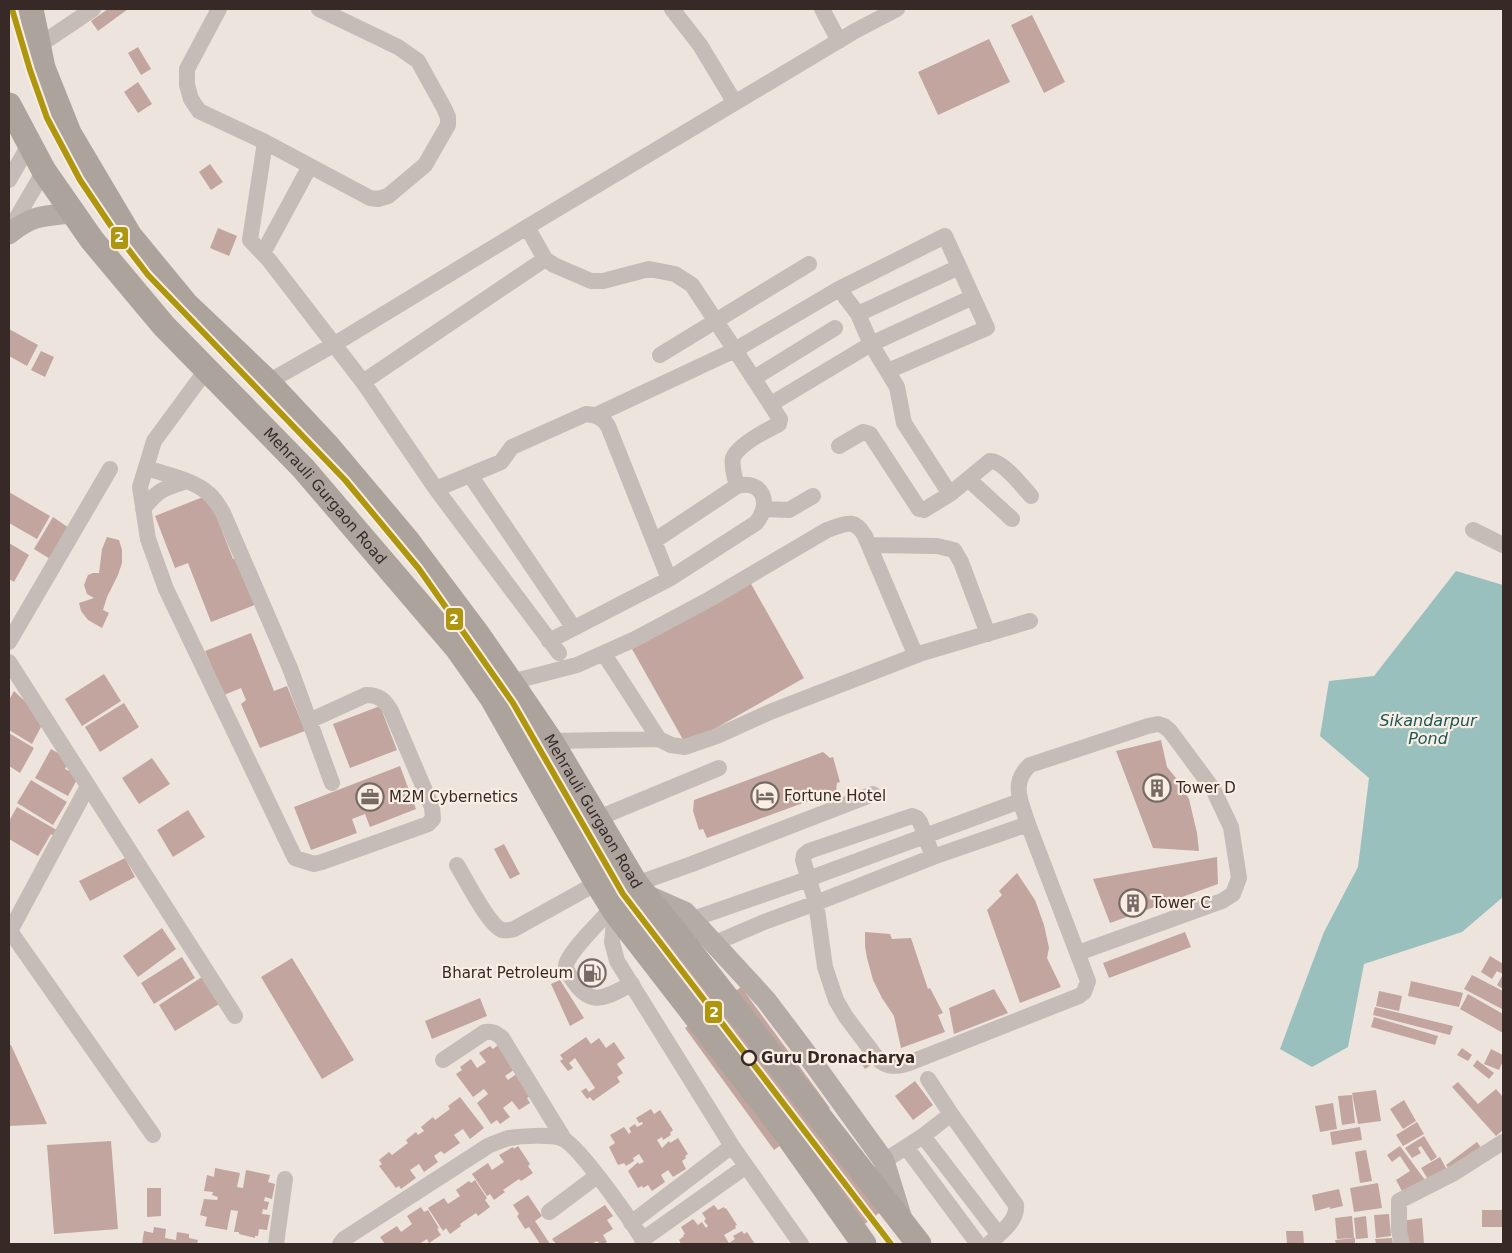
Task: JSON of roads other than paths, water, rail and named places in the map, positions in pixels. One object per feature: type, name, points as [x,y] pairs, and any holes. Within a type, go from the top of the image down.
[{"type":"highway","name":"Mehrauli Gurgaon Road","points":[[31,9],[43,68],[68,133],[130,236],[186,304],[268,382],[327,445],[407,540],[479,636],[551,741],[596,819],[640,889],[912,1235]]},
{"type":"highway","name":"Mehrauli Gurgaon Road","points":[[9,113],[44,172],[72,213],[92,240],[164,326],[303,468],[457,648],[492,698],[596,883],[614,910],[776,1120],[864,1244]]},
{"type":"highway","points":[[303,468],[327,445]]},
{"type":"main road","points":[[9,233],[23,222],[36,217],[72,213]]},
{"type":"main road","points":[[640,889],[686,912],[766,1000],[884,1161],[912,1235]]},
{"type":"street","points":[[38,46],[93,9]]},
{"type":"street","points":[[219,9],[187,69],[187,86],[191,99],[199,111],[265,142],[370,198],[378,199],[388,196],[426,165],[448,125],[448,117],[418,61],[398,47],[319,9]]},
{"type":"street","points":[[672,9],[700,45],[735,103]]},
{"type":"street","points":[[822,9],[839,41]]},
{"type":"street","points":[[268,382],[334,345],[527,227],[839,41],[897,9]]},
{"type":"street","points":[[265,142],[250,240],[263,253],[363,382],[436,489],[554,647],[573,627],[670,579],[756,523],[762,516],[764,500],[758,489],[743,484],[736,486],[654,541]]},
{"type":"street","points":[[9,180],[29,146]]},
{"type":"street","points":[[263,253],[310,166]]},
{"type":"street","points":[[9,233],[44,172]]},
{"type":"street","points":[[527,227],[545,259],[554,265],[591,281],[602,281],[650,269],[675,274],[692,285],[780,419],[779,424],[742,447],[734,458],[733,471],[736,486]]},
{"type":"street","points":[[596,416],[735,350],[839,289],[945,236],[987,328],[888,372]]},
{"type":"street","points":[[363,382],[545,259]]},
{"type":"street","points":[[660,355],[809,264]]},
{"type":"street","points":[[858,314],[959,267]]},
{"type":"street","points":[[839,289],[858,314],[871,344],[898,387],[904,423],[950,494]]},
{"type":"street","points":[[770,404],[871,344],[973,297]]},
{"type":"street","points":[[754,378],[835,328]]},
{"type":"street","points":[[207,369],[154,441],[140,487],[148,539],[166,589],[295,858],[314,864],[322,862],[428,824],[433,819],[432,807],[391,711],[381,698],[374,695],[366,695],[309,720]]},
{"type":"street","points":[[436,489],[501,462],[512,447],[586,414],[604,419],[670,579]]},
{"type":"street","points":[[839,446],[864,432],[870,434],[919,509],[924,510],[950,494],[990,461],[995,461],[1002,465],[1032,496]]},
{"type":"street","points":[[147,468],[187,481],[210,494],[223,513],[290,668],[332,783]]},
{"type":"street","points":[[9,642],[110,470]]},
{"type":"street","points":[[470,475],[573,627]]},
{"type":"street","points":[[968,479],[1012,519]]},
{"type":"street","points":[[143,509],[155,494],[187,481]]},
{"type":"street","points":[[764,509],[789,510],[812,496]]},
{"type":"street","points":[[511,682],[577,665],[604,654],[701,604],[827,530],[848,523],[855,524],[860,528],[913,648],[917,653],[922,654]]},
{"type":"street","points":[[1473,530],[1503,546]]},
{"type":"street","points":[[869,545],[937,546],[954,550],[961,562],[988,634]]},
{"type":"street","points":[[551,741],[659,739],[671,745],[685,747],[717,736],[770,712],[922,654],[1030,621]]},
{"type":"street","points":[[604,654],[659,739]]},
{"type":"street","points":[[9,662],[235,1016]]},
{"type":"street","points":[[933,857],[920,822],[912,816],[809,851],[804,855],[803,860],[816,903],[825,967],[836,1000],[876,1058],[882,1063],[891,1066],[909,1063],[1079,996],[1084,992],[1088,981],[1028,824],[1020,801],[1018,782],[1024,771],[1030,766],[1148,726],[1158,724],[1164,726],[1170,730],[1213,789],[1231,827],[1239,878],[1232,894],[1222,901],[1078,953]]},
{"type":"street","points":[[596,819],[719,768]]},
{"type":"street","points":[[88,786],[9,932],[153,1135]]},
{"type":"street","points":[[640,889],[692,864],[873,794]]},
{"type":"street","points":[[693,919],[1020,801]]},
{"type":"street","points":[[715,943],[764,922],[933,857],[1028,824]]},
{"type":"street","points":[[457,865],[491,921],[501,930],[514,929],[596,883]]},
{"type":"street","points":[[614,910],[575,949],[566,964],[567,971],[588,997],[598,998],[612,994],[632,984]]},
{"type":"street","points":[[614,910],[612,942],[617,961],[745,1167],[801,1244]]},
{"type":"street","points":[[443,1060],[485,1032],[492,1031],[498,1034],[564,1140]]},
{"type":"street","points":[[923,1136],[994,1240],[1014,1217],[1016,1205],[928,1079]]},
{"type":"street","points":[[884,1161],[923,1136],[951,1114]]},
{"type":"street","points":[[340,1244],[344,1239],[488,1146],[516,1137],[558,1137],[571,1145],[597,1176],[644,1242],[745,1167]]},
{"type":"street","points":[[1402,1244],[1399,1231],[1399,1202],[1503,1142]]},
{"type":"street","points":[[631,1223],[732,1146]]},
{"type":"street","points":[[906,1147],[978,1244]]},
{"type":"street","points":[[549,1212],[597,1176]]},
{"type":"street","points":[[276,1244],[285,1179]]},
{"type":"water","name":"Sikandarpur Pond","points":[[1456,571],[1503,585],[1503,897],[1462,932],[1364,964],[1348,1047],[1312,1067],[1280,1049],[1324,932],[1358,867],[1369,778],[1320,736],[1329,681],[1374,676]]},
{"type":"place","name":"Tower D","points":[[1157,788]]},
{"type":"place","name":"Fortune Hotel","points":[[765,796]]},
{"type":"place","name":"M2M Cybernetics","points":[[370,797]]},
{"type":"place","name":"Tower C","points":[[1133,903]]},
{"type":"place","name":"Bharat Petroleum","points":[[592,973]]},
{"type":"place","name":"Guru Dronacharya","points":[[749,1058]]}]
